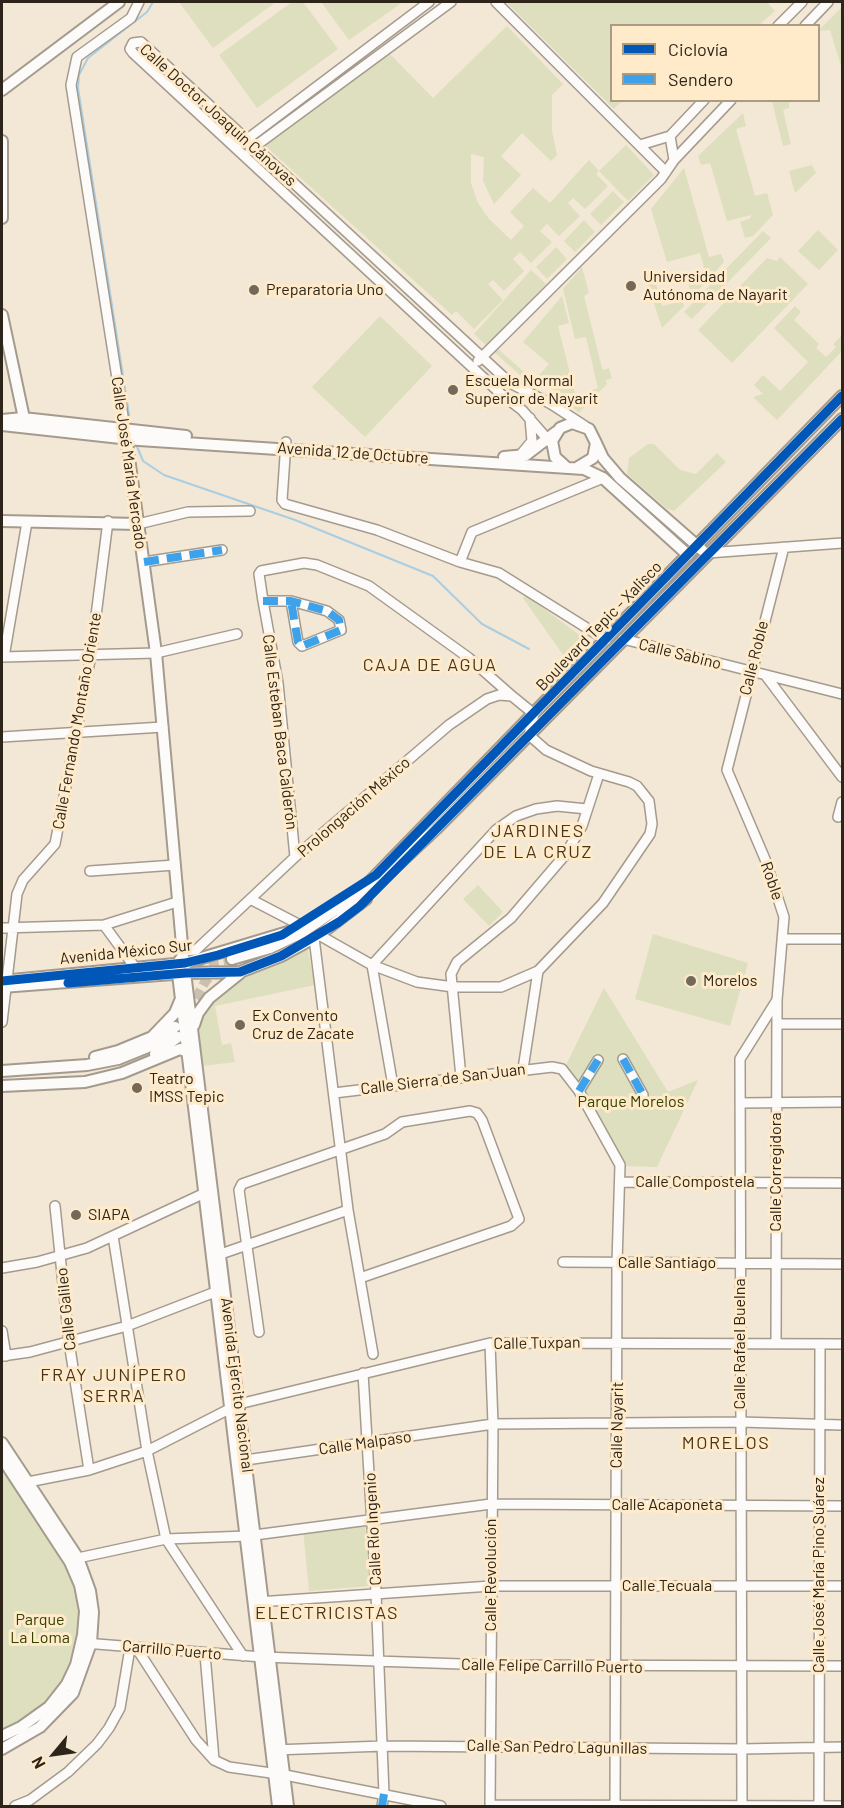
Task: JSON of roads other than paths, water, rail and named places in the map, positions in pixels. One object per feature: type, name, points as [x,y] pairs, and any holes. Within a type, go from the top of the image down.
[{"type":"main road","points":[[2,90],[119,2]]},
{"type":"main road","points":[[2,141],[2,218]]},
{"type":"main road","points":[[2,315],[25,423]]},
{"type":"main road","name":"Boulevard Tepic - Xalisco","points":[[379,878],[534,714],[843,396]]},
{"type":"main road","name":"Boulevard Tepic - Xalisco","points":[[379,878],[529,735],[843,419]]},
{"type":"main road","name":"Avenida 12 de Octubre","points":[[2,423],[25,423],[131,435],[514,458]]},
{"type":"main road","points":[[514,458],[532,452],[552,435],[572,423],[589,429]]},
{"type":"main road","name":"Avenida 12 de Octubre","points":[[589,429],[610,467],[692,551]]},
{"type":"main road","name":"Calle José María Mercado","points":[[131,435],[138,524],[156,653],[182,963]]},
{"type":"main road","name":"Avenida 12 de Octubre","points":[[552,435],[552,450],[560,463],[571,467]]},
{"type":"main road","points":[[571,467],[588,463],[593,458],[596,443]]},
{"type":"main road","name":"Avenida 12 de Octubre","points":[[285,445],[589,470],[603,478],[692,551],[708,553]]},
{"type":"main road","points":[[2,521],[108,521],[138,524]]},
{"type":"main road","points":[[193,1028],[198,1013],[236,965],[276,952],[308,937],[343,914],[379,878]]},
{"type":"main road","name":"Avenida México Sur","points":[[3,984],[182,963],[259,943],[300,925],[379,878]]},
{"type":"main road","name":"Avenida México Sur","points":[[3,984],[134,966],[182,963],[236,965],[281,956],[316,936],[360,906],[379,878]]},
{"type":"main road","name":"Avenida Ejército Nacional","points":[[182,963],[181,995],[209,1191]]},
{"type":"main road","name":"Avenida Ejército Nacional","points":[[182,963],[193,1028],[209,1191],[260,1602],[279,1775],[278,1806]]},
{"type":"main road","points":[[3,984],[124,974]]},
{"type":"main road","points":[[2,1071],[101,1056],[152,1037],[175,1013],[181,995]]},
{"type":"main road","points":[[35,1067],[102,1063],[154,1044],[177,1032],[156,1053],[119,1070],[63,1082]]},
{"type":"main road","points":[[2,1086],[105,1078],[180,1050],[188,1052]]},
{"type":"main road","points":[[2,1443],[75,1573],[85,1611],[86,1643],[68,1684],[49,1707],[21,1727],[2,1736]]},
{"type":"main road","points":[[2,1458],[78,1558],[90,1591],[93,1612],[80,1678],[64,1704],[35,1731],[2,1749]]},
{"type":"main road","name":"Avenida Ejército Nacional","points":[[279,1775],[288,1806]]},
{"type":"street","name":"Calle José María Mercado","points":[[131,435],[71,85],[77,57],[131,18],[138,2]]},
{"type":"street","points":[[243,155],[250,144],[347,64],[429,2]]},
{"type":"street","points":[[236,148],[250,144],[451,2]]},
{"type":"street","points":[[496,2],[666,172]]},
{"type":"street","points":[[780,24],[802,2]]},
{"type":"street","points":[[807,24],[828,2]]},
{"type":"street","name":"Calle Doctor Joaquín Cánovas","points":[[552,435],[472,367],[180,97],[133,53],[130,47],[133,43],[141,42],[510,383],[551,404],[589,429]]},
{"type":"street","points":[[347,64],[352,74]]},
{"type":"street","points":[[180,97],[189,87]]},
{"type":"street","points":[[640,145],[669,136],[702,102]]},
{"type":"street","points":[[472,367],[666,172],[674,160],[729,102]]},
{"type":"street","points":[[695,110],[710,122]]},
{"type":"street","points":[[669,136],[674,160]]},
{"type":"street","points":[[364,267],[374,257]]},
{"type":"street","points":[[430,328],[439,318]]},
{"type":"street","points":[[514,458],[523,453],[532,441],[530,418]]},
{"type":"street","points":[[285,445],[282,500],[285,504],[377,530],[460,562],[499,573],[606,640]]},
{"type":"street","points":[[460,562],[472,532],[603,478]]},
{"type":"street","points":[[138,524],[188,512],[250,511]]},
{"type":"street","name":"Calle Fernando Montaño Oriente","points":[[2,1022],[3,984],[14,927],[17,894],[20,887],[55,844],[91,655],[108,521]]},
{"type":"street","points":[[27,522],[3,657],[156,653],[237,633]]},
{"type":"street","points":[[708,553],[843,543]]},
{"type":"street","name":"Calle Roble","points":[[727,770],[750,671],[784,547]]},
{"type":"street","points":[[144,562],[222,550]]},
{"type":"street","name":"Calle Esteban Baca Calderón","points":[[295,857],[278,683],[263,602],[259,574],[261,571],[304,563],[317,565],[369,586],[469,658],[512,696]]},
{"type":"street","points":[[263,602],[291,601],[327,611],[339,620],[341,630],[302,646],[298,642],[291,601]]},
{"type":"street","name":"Calle Sabino","points":[[623,639],[843,694]]},
{"type":"street","points":[[766,675],[843,777]]},
{"type":"street","name":"Prolongación México","points":[[182,963],[252,900],[295,857],[466,712],[487,699],[499,695],[512,696]]},
{"type":"street","points":[[316,936],[372,965],[417,982],[453,987],[501,987],[538,971],[603,903],[650,834],[651,810],[637,786],[620,778],[599,774],[546,750],[529,735],[534,714],[512,696]]},
{"type":"street","points":[[2,737],[163,727]]},
{"type":"street","name":"Roble","points":[[727,770],[784,917],[777,1000]]},
{"type":"street","points":[[460,1077],[452,974],[457,962],[511,918],[536,892],[565,855],[582,826],[599,774]]},
{"type":"street","points":[[838,818],[843,802]]},
{"type":"street","points":[[372,965],[496,830],[516,816],[536,809],[557,806],[587,809]]},
{"type":"street","points":[[90,871],[175,865]]},
{"type":"street","points":[[252,900],[300,925]]},
{"type":"street","points":[[2,928],[104,925],[177,902]]},
{"type":"street","points":[[104,925],[134,966]]},
{"type":"street","points":[[316,936],[348,1210],[373,1354]]},
{"type":"street","points":[[782,939],[843,939]]},
{"type":"street","points":[[372,965],[393,1086]]},
{"type":"street","points":[[524,1069],[538,971]]},
{"type":"street","name":"Calle Corregidora","points":[[776,1343],[777,1000]]},
{"type":"street","name":"Calle Rafael Buelna","points":[[742,1806],[740,1059],[777,1000]]},
{"type":"street","points":[[777,1024],[843,1023]]},
{"type":"street","points":[[623,1059],[643,1095]]},
{"type":"street","points":[[579,1091],[598,1060]]},
{"type":"street","name":"Calle Sierra de San Juan","points":[[334,1093],[552,1067]]},
{"type":"street","name":"Calle Nayarit","points":[[552,1067],[562,1069],[579,1091],[620,1165],[617,1263],[615,1805]]},
{"type":"street","points":[[740,1102],[843,1102]]},
{"type":"street","points":[[259,1332],[239,1190],[242,1184],[385,1134],[402,1122],[473,1112],[480,1116],[519,1215],[517,1222],[360,1278]]},
{"type":"street","name":"Calle Compostela","points":[[620,1182],[843,1183]]},
{"type":"street","points":[[2,1268],[61,1256],[113,1236],[209,1191]]},
{"type":"street","name":"Calle Galileo","points":[[55,1206],[69,1342],[89,1470]]},
{"type":"street","points":[[217,1256],[348,1210]]},
{"type":"street","points":[[113,1236],[147,1451],[166,1539],[243,1656]]},
{"type":"street","name":"Calle Santiago","points":[[563,1262],[843,1264]]},
{"type":"street","points":[[2,1331],[4,1356],[69,1342],[127,1326],[221,1290]]},
{"type":"street","name":"Calle Tuxpan","points":[[23,1483],[89,1470],[147,1451],[235,1407],[363,1373],[490,1343],[843,1344]]},
{"type":"street","name":"Calle Revolución","points":[[490,1343],[492,1424],[490,1806]]},
{"type":"street","name":"Calle José María Pino Suárez","points":[[819,1344],[817,1586],[819,1806]]},
{"type":"street","name":"Calle Río Ingenio","points":[[363,1373],[373,1518],[383,1746],[382,1806]]},
{"type":"street","name":"Calle Malpaso","points":[[243,1460],[492,1424],[618,1425],[740,1422],[843,1425]]},
{"type":"street","name":"Calle Acaponeta","points":[[252,1535],[491,1504],[843,1506]]},
{"type":"street","points":[[78,1558],[166,1539],[252,1535]]},
{"type":"street","name":"Calle Tecuala","points":[[260,1602],[376,1592],[491,1586],[843,1586]]},
{"type":"street","name":"Carrillo Puerto","points":[[86,1643],[266,1658]]},
{"type":"street","points":[[134,1648],[196,1740],[214,1760],[229,1767],[441,1806]]},
{"type":"street","points":[[15,1806],[30,1800],[58,1780],[97,1744],[120,1708],[134,1648]]},
{"type":"street","points":[[206,1654],[214,1760]]},
{"type":"street","name":"Calle Felipe Carrillo Puerto","points":[[266,1658],[616,1667],[843,1666]]},
{"type":"street","name":"Calle San Pedro Lagunillas","points":[[276,1750],[383,1746],[742,1749],[843,1747]]},
{"type":"street","points":[[490,1806],[843,1806]]},
{"type":"waterway","points":[[131,427],[78,88],[79,75],[88,58],[147,12],[153,2]]},
{"type":"waterway","points":[[136,444],[143,461],[164,475],[295,520],[433,576],[482,624],[529,649]]},
{"type":"tunnel","points":[[179,968],[229,960]]},
{"type":"tunnel","points":[[189,1012],[206,980],[219,969]]},
{"type":"place","name":"Universidad Autónoma de Nayarit","points":[[631,286]]},
{"type":"place","name":"Preparatoria Uno","points":[[254,290]]},
{"type":"place","name":"Escuela Normal Superior de Nayarit","points":[[453,390]]},
{"type":"place","name":"Morelos","points":[[691,981]]},
{"type":"place","name":"Ex Convento Cruz de Zacate","points":[[240,1025]]},
{"type":"place","name":"Teatro IMSS Tepic","points":[[137,1088]]},
{"type":"place","name":"SIAPA","points":[[76,1215]]},
{"type":"district","name":"CAJA DE AGUA","points":[[430,665]]},
{"type":"district","name":"JARDINES DE LA CRUZ","points":[[538,841]]},
{"type":"district","name":"FRAY JUNÍPERO SERRA","points":[[114,1385]]},
{"type":"district","name":"MORELOS","points":[[726,1443]]},
{"type":"district","name":"ELECTRICISTAS","points":[[327,1613]]},
{"type":"park label","name":"Parque Morelos","points":[[631,1102]]},
{"type":"park label","name":"Parque La Loma","points":[[40,1629]]}]
